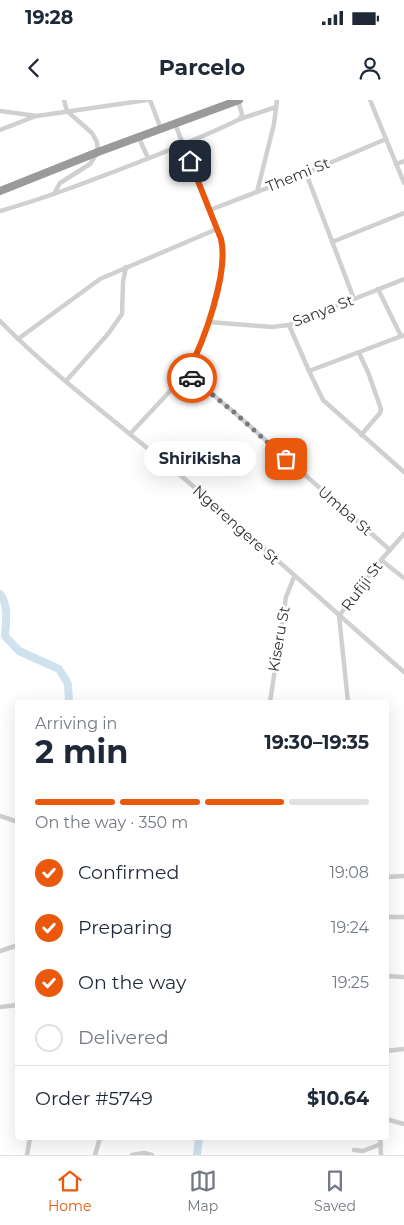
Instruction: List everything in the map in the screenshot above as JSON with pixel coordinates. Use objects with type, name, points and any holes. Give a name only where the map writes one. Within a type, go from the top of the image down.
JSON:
[{"type":"highway","points":[[0,191],[98,152],[239,100]]},
{"type":"street","points":[[54,194],[60,184],[90,164],[98,152],[97,142],[92,133],[67,111],[64,100]]},
{"type":"street","points":[[0,130],[37,116],[117,102],[148,100],[161,129]]},
{"type":"street","points":[[239,100],[242,114],[240,119]]},
{"type":"street","points":[[256,192],[274,124],[277,100]]},
{"type":"street","points":[[370,100],[404,183]]},
{"type":"street","points":[[0,211],[54,194],[183,145],[240,119],[276,107]]},
{"type":"street","points":[[0,111],[37,116]]},
{"type":"street","points":[[130,434],[187,373],[196,357],[209,322],[223,263],[223,250],[217,229],[175,124]]},
{"type":"street","points":[[139,138],[148,158]]},
{"type":"street","name":"Themi St","points":[[210,210],[306,173],[386,139]]},
{"type":"street","points":[[396,164],[404,161]]},
{"type":"street","points":[[306,173],[354,299]]},
{"type":"street","points":[[332,242],[404,213]]},
{"type":"street","points":[[18,339],[85,289],[126,267],[217,229]]},
{"type":"street","points":[[66,381],[108,334],[122,314],[123,282],[126,267]]},
{"type":"street","name":"Sanya St","points":[[209,322],[272,327],[289,325],[404,279]]},
{"type":"street","points":[[309,371],[402,335],[378,289]]},
{"type":"street","name":"Ngerengere St","points":[[0,321],[66,381],[130,434],[404,672]]},
{"type":"street","points":[[289,325],[323,400],[404,472]]},
{"type":"street","points":[[359,353],[382,409],[361,435]]},
{"type":"street","name":"Umba St","points":[[187,373],[390,550]]},
{"type":"street","name":"Rufiji St","points":[[339,616],[381,560],[404,534]]},
{"type":"street","points":[[381,560],[404,578]]},
{"type":"street","name":"Kiseru St","points":[[270,700],[286,597],[294,577]]},
{"type":"street","points":[[339,616],[348,700]]},
{"type":"street","points":[[0,816],[15,821]]},
{"type":"street","points":[[389,876],[404,876]]},
{"type":"street","points":[[389,917],[404,917]]},
{"type":"street","points":[[0,951],[15,946]]},
{"type":"street","points":[[389,976],[404,977]]},
{"type":"street","points":[[0,1008],[15,1006]]},
{"type":"street","points":[[389,1051],[404,1049]]},
{"type":"street","points":[[389,1120],[404,1124]]},
{"type":"street","points":[[27,1155],[30,1140]]},
{"type":"street","points":[[95,1155],[99,1140]]},
{"type":"street","points":[[380,1140],[382,1155]]},
{"type":"street","points":[[354,1150],[363,1151],[381,1144]]},
{"type":"street","points":[[132,1155],[144,1153],[152,1155]]},
{"type":"waterway","points":[[0,594],[6,608],[5,636],[19,651],[59,669],[68,684],[69,700]]},
{"type":"waterway","points":[[197,1155],[199,1140]]},
{"type":"way so far","points":[[192,378],[235,413],[286,459]]},
{"type":"place","name":"Shirikisha","points":[[286,459]]},
{"type":"route","points":[[190,161],[221,239],[223,250],[223,263],[209,322],[196,357],[187,373],[192,378]]}]
